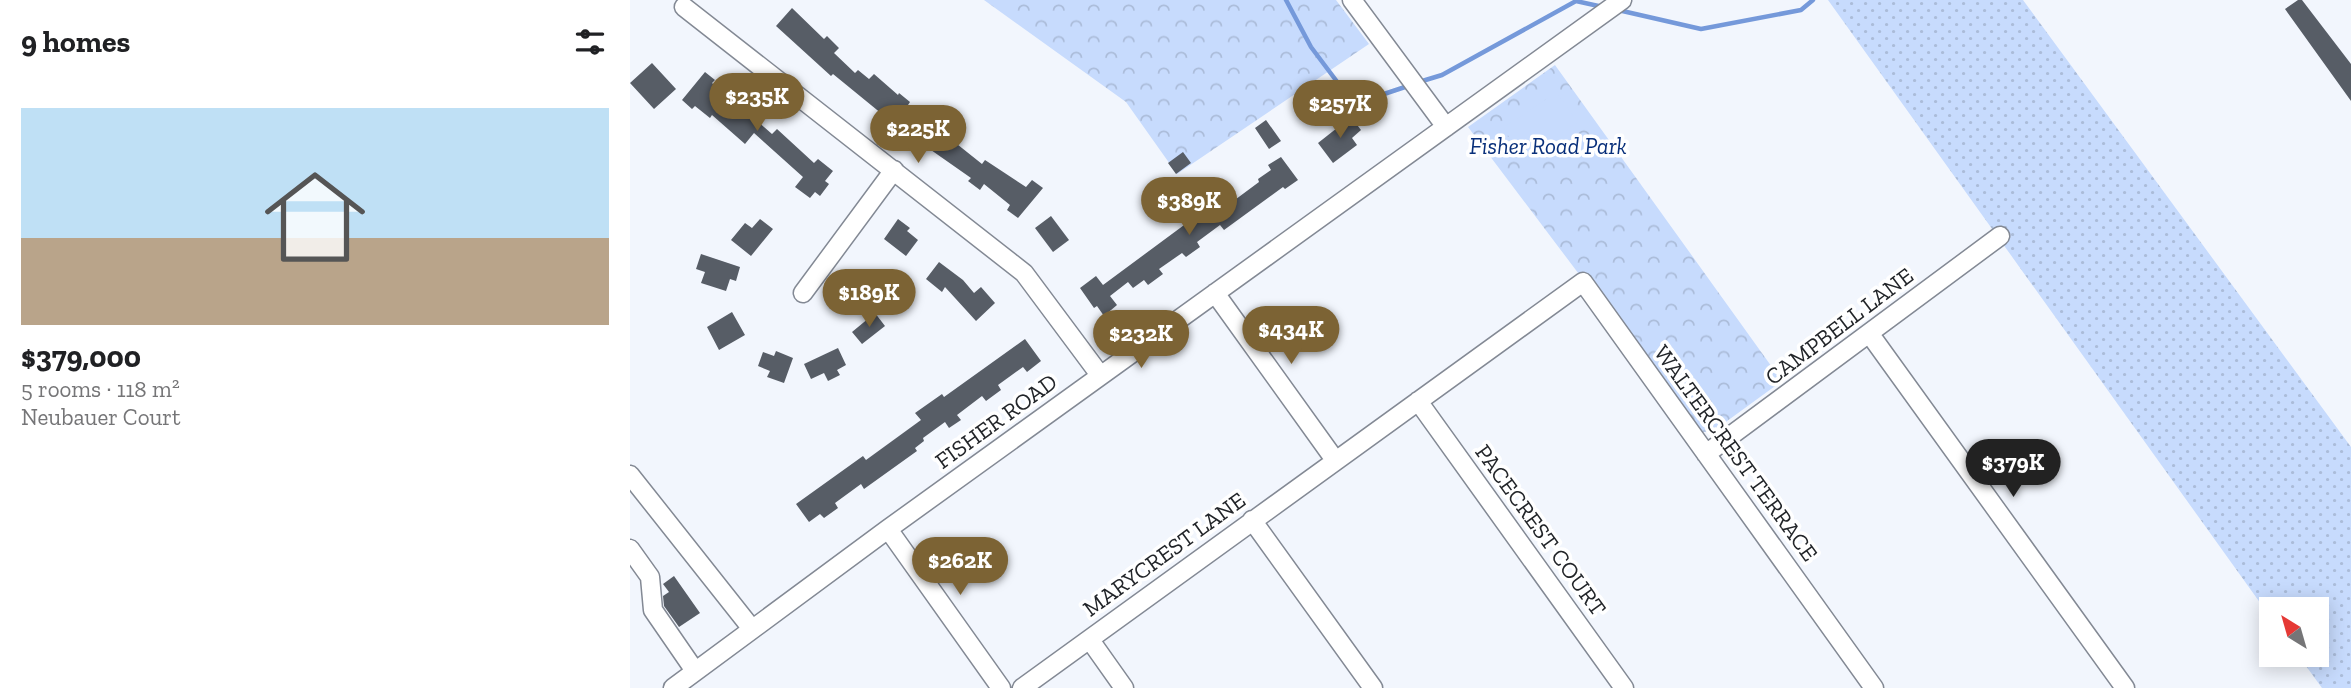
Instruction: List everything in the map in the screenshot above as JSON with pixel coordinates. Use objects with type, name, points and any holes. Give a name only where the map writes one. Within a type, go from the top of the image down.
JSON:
[{"type":"street","points":[[1352,0],[1446,127]]},
{"type":"street","name":"FISHER ROAD","points":[[673,688],[1100,375],[1622,0]]},
{"type":"street","points":[[684,7],[1024,274],[1100,375]]},
{"type":"street","points":[[803,293],[894,170]]},
{"type":"street","name":"CAMPBELL LANE","points":[[1706,454],[2000,236]]},
{"type":"street","name":"WALTERCREST TERRACE","points":[[1547,307],[1583,282],[1874,688]]},
{"type":"street","points":[[1215,293],[1335,460]]},
{"type":"street","name":"MARYCREST LANE","points":[[1022,688],[1547,307]]},
{"type":"street","points":[[1869,333],[2125,688]]},
{"type":"street","name":"PACECREST COURT","points":[[1418,401],[1624,688]]},
{"type":"street","points":[[630,475],[752,629]]},
{"type":"street","points":[[1252,520],[1373,688]]},
{"type":"street","points":[[888,529],[1001,688]]},
{"type":"street","points":[[630,549],[650,577],[653,610],[695,671]]},
{"type":"street","points":[[1090,640],[1124,688]]},
{"type":"green space","points":[[984,0],[1336,0],[1369,44],[1177,174],[1126,102]]},
{"type":"green space","points":[[1828,0],[2023,0],[2351,447],[2351,688],[2322,688],[2307,667],[2329,667],[2329,597],[2259,597],[2259,601]]},
{"type":"green space","name":"Fisher Road Park","points":[[1555,65],[1782,381],[1712,432],[1698,432],[1468,127]]},
{"type":"green space","points":[[1552,95],[1558,95],[1578,122],[1524,159],[1503,128]]},
{"type":"building","points":[[2302,0],[2351,64],[2351,101],[2285,9]]},
{"type":"building","points":[[792,8],[824,39],[827,36],[839,48],[834,53],[855,73],[858,70],[869,79],[874,74],[982,164],[985,160],[1026,187],[1032,180],[1043,188],[1018,218],[1007,210],[1010,205],[984,184],[980,190],[968,181],[971,178],[921,143],[923,140],[897,119],[893,123],[833,74],[831,76],[776,26]]},
{"type":"building","points":[[652,63],[676,89],[654,109],[630,83]]},
{"type":"building","points":[[705,72],[715,80],[712,83],[738,105],[743,100],[753,109],[749,114],[772,134],[777,129],[814,163],[818,159],[833,171],[825,181],[829,184],[820,196],[815,192],[810,198],[795,187],[803,177],[754,133],[745,144],[712,115],[710,118],[695,106],[692,109],[682,100]]},
{"type":"building","points":[[1351,117],[1361,130],[1352,138],[1357,145],[1333,163],[1318,143]]},
{"type":"building","points":[[1266,120],[1281,141],[1269,149],[1255,128]]},
{"type":"building","points":[[1183,152],[1191,163],[1176,174],[1168,163]]},
{"type":"building","points":[[1281,157],[1298,180],[1285,189],[1283,187],[1224,230],[1220,225],[1197,242],[1200,247],[1186,257],[1182,253],[1159,269],[1163,274],[1148,285],[1144,280],[1133,288],[1128,282],[1110,296],[1117,305],[1104,316],[1097,306],[1094,308],[1080,288],[1096,276],[1103,285],[1222,197],[1228,205],[1259,182],[1258,179],[1271,170],[1268,165]]},
{"type":"building","points":[[1051,216],[1069,240],[1053,252],[1035,228]]},
{"type":"building","points":[[760,219],[773,229],[751,256],[731,240],[745,223],[752,228]]},
{"type":"building","points":[[898,219],[910,228],[907,231],[918,240],[906,256],[884,239]]},
{"type":"building","points":[[701,254],[740,267],[736,281],[730,279],[726,291],[701,283],[705,272],[696,269]]},
{"type":"building","points":[[939,262],[963,280],[974,293],[981,287],[995,303],[976,321],[945,287],[942,292],[926,279]]},
{"type":"building","points":[[732,312],[745,335],[719,350],[707,327]]},
{"type":"building","points":[[875,313],[885,326],[862,344],[852,332]]},
{"type":"building","points":[[1025,339],[1041,361],[1027,372],[1023,367],[998,385],[1001,390],[986,401],[982,396],[957,415],[961,420],[949,428],[945,422],[923,438],[924,441],[915,448],[917,451],[864,489],[861,484],[835,503],[838,508],[824,518],[820,514],[809,522],[796,504],[863,456],[866,460],[921,420],[915,413],[942,394],[944,397]]},
{"type":"building","points":[[838,348],[846,365],[837,370],[840,375],[828,381],[824,373],[811,379],[804,364]]},
{"type":"building","points":[[776,351],[793,358],[784,383],[767,377],[770,371],[758,366],[763,352],[774,356]]},
{"type":"building","points":[[674,576],[700,613],[679,627],[664,606],[663,596],[669,592],[663,584]]},
{"type":"waterway","points":[[1286,0],[1311,47],[1344,91],[1378,96],[1411,85]]},
{"type":"waterway","points":[[1618,10],[1701,29],[1801,10],[1813,0]]},
{"type":"waterway","points":[[1419,82],[1442,75],[1576,1],[1603,7]]}]
